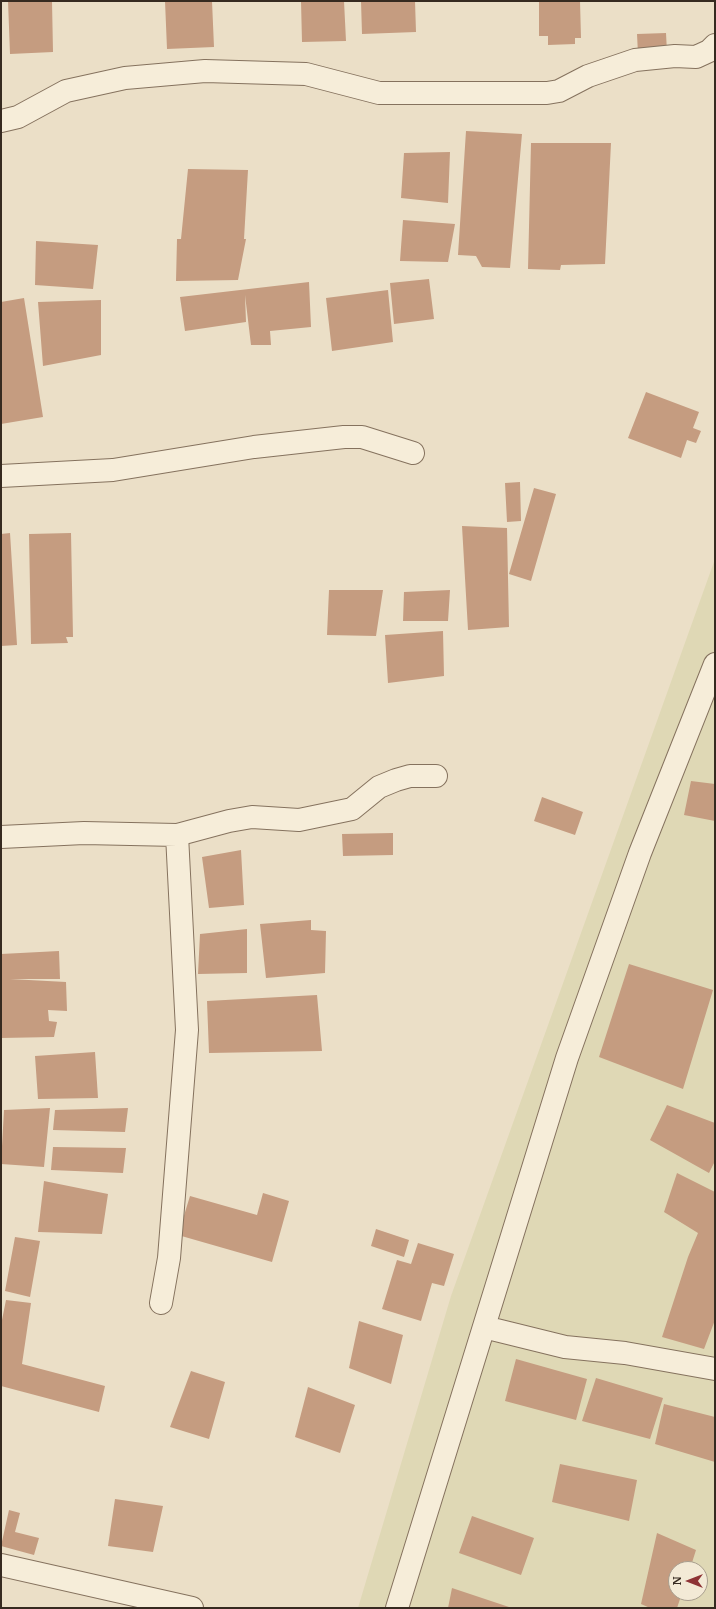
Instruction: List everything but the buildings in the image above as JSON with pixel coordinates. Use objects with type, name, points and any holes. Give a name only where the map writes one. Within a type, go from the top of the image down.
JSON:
[{"type":"street","points":[[1,121],[18,117],[66,91],[125,78],[205,71],[306,74],[379,93],[553,92],[559,91],[588,76],[635,60],[675,56],[696,57],[710,51],[715,45]]},
{"type":"street","points":[[1,476],[113,470],[254,447],[344,437],[362,437],[413,452]]},
{"type":"street","points":[[397,1608],[567,1058],[640,853],[715,664]]},
{"type":"street","points":[[1,837],[84,833],[177,835],[228,821],[252,817],[298,820],[330,815],[352,809],[379,786],[396,780],[410,776],[436,776]]},
{"type":"street","points":[[161,1303],[169,1258],[187,1030],[177,835]]},
{"type":"street","points":[[484,1328],[565,1347],[625,1353],[715,1369]]},
{"type":"street","points":[[1,1565],[192,1608]]},
{"type":"shaded area","points":[[715,559],[715,1608],[358,1608],[451,1296]]}]
